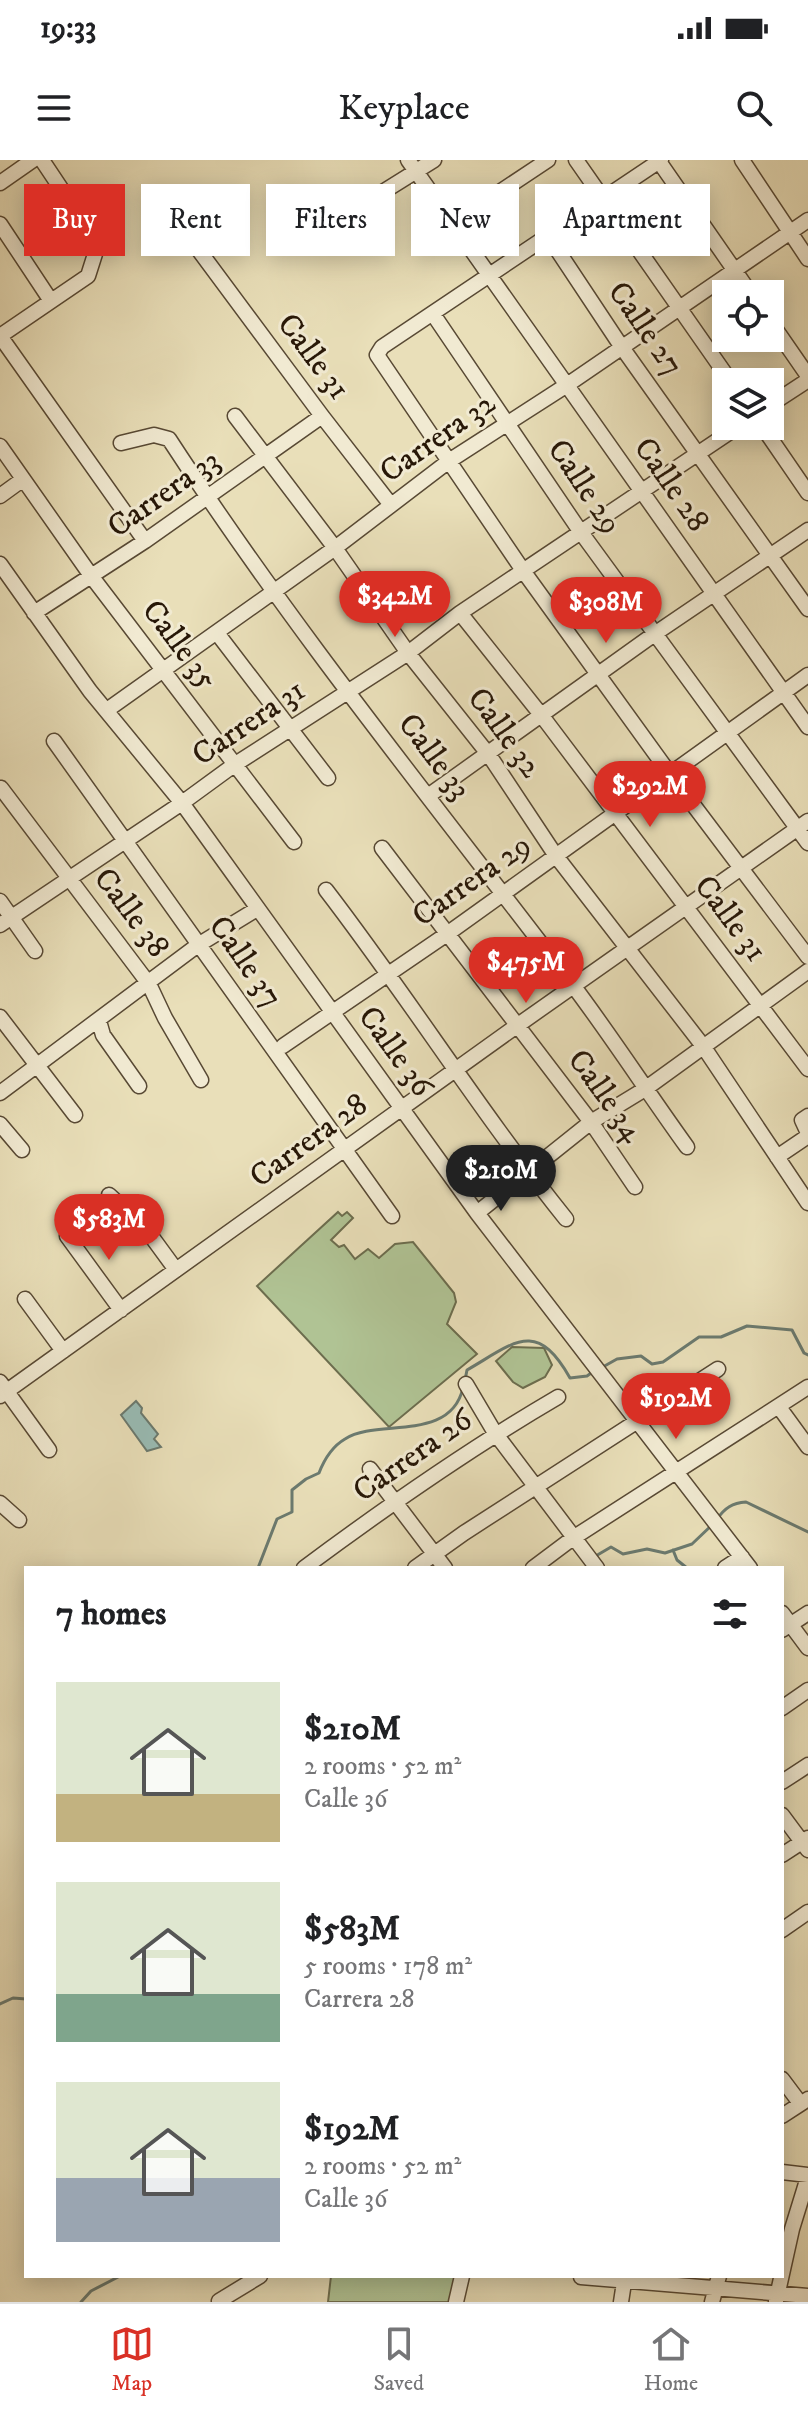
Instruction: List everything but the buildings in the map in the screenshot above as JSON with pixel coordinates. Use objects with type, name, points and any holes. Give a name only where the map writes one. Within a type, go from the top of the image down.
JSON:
[{"type":"street","points":[[0,183],[33,160]]},
{"type":"street","points":[[42,160],[94,238],[95,254],[88,276],[0,336],[145,541]]},
{"type":"street","points":[[391,184],[412,166],[434,160]]},
{"type":"street","points":[[512,184],[548,160]]},
{"type":"street","points":[[576,160],[593,184]]},
{"type":"street","points":[[625,184],[659,160],[741,280]]},
{"type":"street","points":[[742,160],[808,259]]},
{"type":"street","name":"Calle 28","points":[[412,166],[425,184]]},
{"type":"street","name":"Carrera 32","points":[[107,710],[335,548],[449,461],[567,385],[808,220]]},
{"type":"street","points":[[0,224],[51,301]]},
{"type":"street","points":[[535,245],[380,349],[377,357],[524,572],[670,774],[808,957]]},
{"type":"street","name":"Calle 31","points":[[203,256],[391,505]]},
{"type":"street","name":"Calle 28","points":[[477,256],[808,727]]},
{"type":"street","name":"Calle 27","points":[[561,256],[621,346],[808,609]]},
{"type":"street","points":[[643,256],[721,368]]},
{"type":"street","name":"Calle 29","points":[[433,314],[653,635],[727,733],[803,825],[808,843]]},
{"type":"street","points":[[784,342],[808,378],[784,395]]},
{"type":"street","name":"Calle 32","points":[[235,416],[335,548],[408,653],[489,755],[556,856],[703,1046],[808,1203]]},
{"type":"street","name":"Carrera 33","points":[[34,613],[208,498],[322,416]]},
{"type":"street","name":"Calle 33","points":[[121,443],[154,435],[169,439],[348,691],[574,986],[687,1147]]},
{"type":"street","name":"Carrera 31","points":[[6,921],[234,765],[408,653],[460,613],[717,440]]},
{"type":"street","points":[[772,440],[808,493]]},
{"type":"street","name":"Calle 35","points":[[0,446],[92,577],[294,842]]},
{"type":"street","points":[[0,496],[22,480]]},
{"type":"street","points":[[428,796],[653,635],[808,530]]},
{"type":"street","name":"Calle 36","points":[[0,564],[107,710],[182,803],[477,1213],[746,1562]]},
{"type":"street","name":"Calle 31","points":[[460,613],[542,716],[808,1069]]},
{"type":"street","points":[[217,633],[328,778]]},
{"type":"street","name":"Carrera 29","points":[[283,1046],[447,934],[808,675]]},
{"type":"street","name":"Calle 37","points":[[54,741],[392,1216]]},
{"type":"street","name":"Calle 38","points":[[1,788],[149,984],[201,1080]]},
{"type":"street","name":"Carrera 28","points":[[2,1390],[63,1351],[803,825]]},
{"type":"street","name":"Calle 34","points":[[382,848],[591,1122],[635,1187]]},
{"type":"street","points":[[326,890],[389,973],[529,1173],[566,1219]]},
{"type":"street","points":[[0,901],[6,921],[35,951]]},
{"type":"street","points":[[0,1093],[198,945],[257,909]]},
{"type":"street","points":[[477,1213],[591,1122],[645,1089],[808,971]]},
{"type":"street","points":[[0,1017],[75,1115]]},
{"type":"street","points":[[99,1021],[103,1035],[139,1086]]},
{"type":"street","points":[[777,1157],[808,1135],[802,1120],[808,1116]]},
{"type":"street","points":[[0,1124],[22,1150]]},
{"type":"street","points":[[109,1195],[146,1229],[176,1270]]},
{"type":"street","points":[[67,1236],[121,1310]]},
{"type":"street","points":[[25,1299],[63,1351]]},
{"type":"street","points":[[418,1566],[535,1486],[718,1369]]},
{"type":"street","points":[[466,1384],[495,1433],[595,1566]]},
{"type":"street","points":[[536,1566],[808,1387]]},
{"type":"street","points":[[2,1390],[49,1450]]},
{"type":"street","name":"Carrera 26","points":[[307,1566],[495,1433],[558,1397]]},
{"type":"street","points":[[779,1407],[808,1447]]},
{"type":"street","points":[[370,1469],[443,1566]]},
{"type":"street","points":[[0,1503],[19,1520]]},
{"type":"street","points":[[808,1613],[785,1623],[808,1648]]},
{"type":"street","points":[[784,1707],[808,1690]]},
{"type":"street","points":[[784,1781],[808,1765]]},
{"type":"street","points":[[784,1817],[806,1843],[784,1854]]},
{"type":"street","points":[[784,1929],[808,1912]]},
{"type":"street","points":[[784,2081],[804,2101],[784,2115]]},
{"type":"street","points":[[784,2172],[808,2176],[784,2266]]},
{"type":"street","points":[[456,2302],[462,2278]]},
{"type":"street","points":[[603,2278],[657,2279],[777,2298],[808,2296]]},
{"type":"street","points":[[777,2298],[781,2278]]},
{"type":"street","points":[[621,2302],[625,2279]]},
{"type":"street","points":[[219,2302],[244,2282]]},
{"type":"green space","points":[[338,1212],[342,1216],[347,1212],[353,1218],[331,1240],[339,1247],[344,1245],[355,1259],[368,1249],[379,1258],[395,1244],[413,1242],[454,1293],[456,1302],[447,1324],[477,1354],[389,1427],[257,1286]]},
{"type":"green space","points":[[512,1347],[544,1348],[552,1365],[545,1377],[523,1388],[513,1382],[496,1361]]},
{"type":"green space","points":[[331,2278],[455,2278],[449,2302],[328,2302]]},
{"type":"water","points":[[136,1401],[142,1408],[141,1413],[158,1434],[154,1439],[161,1447],[147,1451],[121,1415]]},
{"type":"waterway","points":[[601,1368],[617,1359],[641,1356],[652,1364],[663,1362],[699,1337],[721,1337],[747,1326],[792,1330],[808,1355]]},
{"type":"waterway","points":[[465,1380],[467,1370],[498,1351],[523,1341],[535,1342],[546,1348],[558,1359],[570,1378],[587,1376],[594,1371]]},
{"type":"waterway","points":[[259,1566],[277,1519],[292,1512],[292,1490],[319,1473],[337,1445],[359,1433],[428,1423],[444,1416],[456,1405],[463,1388]]},
{"type":"waterway","points":[[717,1519],[729,1507],[746,1502],[808,1532]]},
{"type":"waterway","points":[[594,1557],[611,1547],[623,1554],[647,1549],[665,1553],[692,1544],[712,1525]]},
{"type":"waterway","points":[[673,1550],[677,1560],[684,1566]]},
{"type":"waterway","points":[[0,2004],[13,1998],[24,1999]]},
{"type":"waterway","points":[[81,2302],[91,2291],[116,2278]]}]
